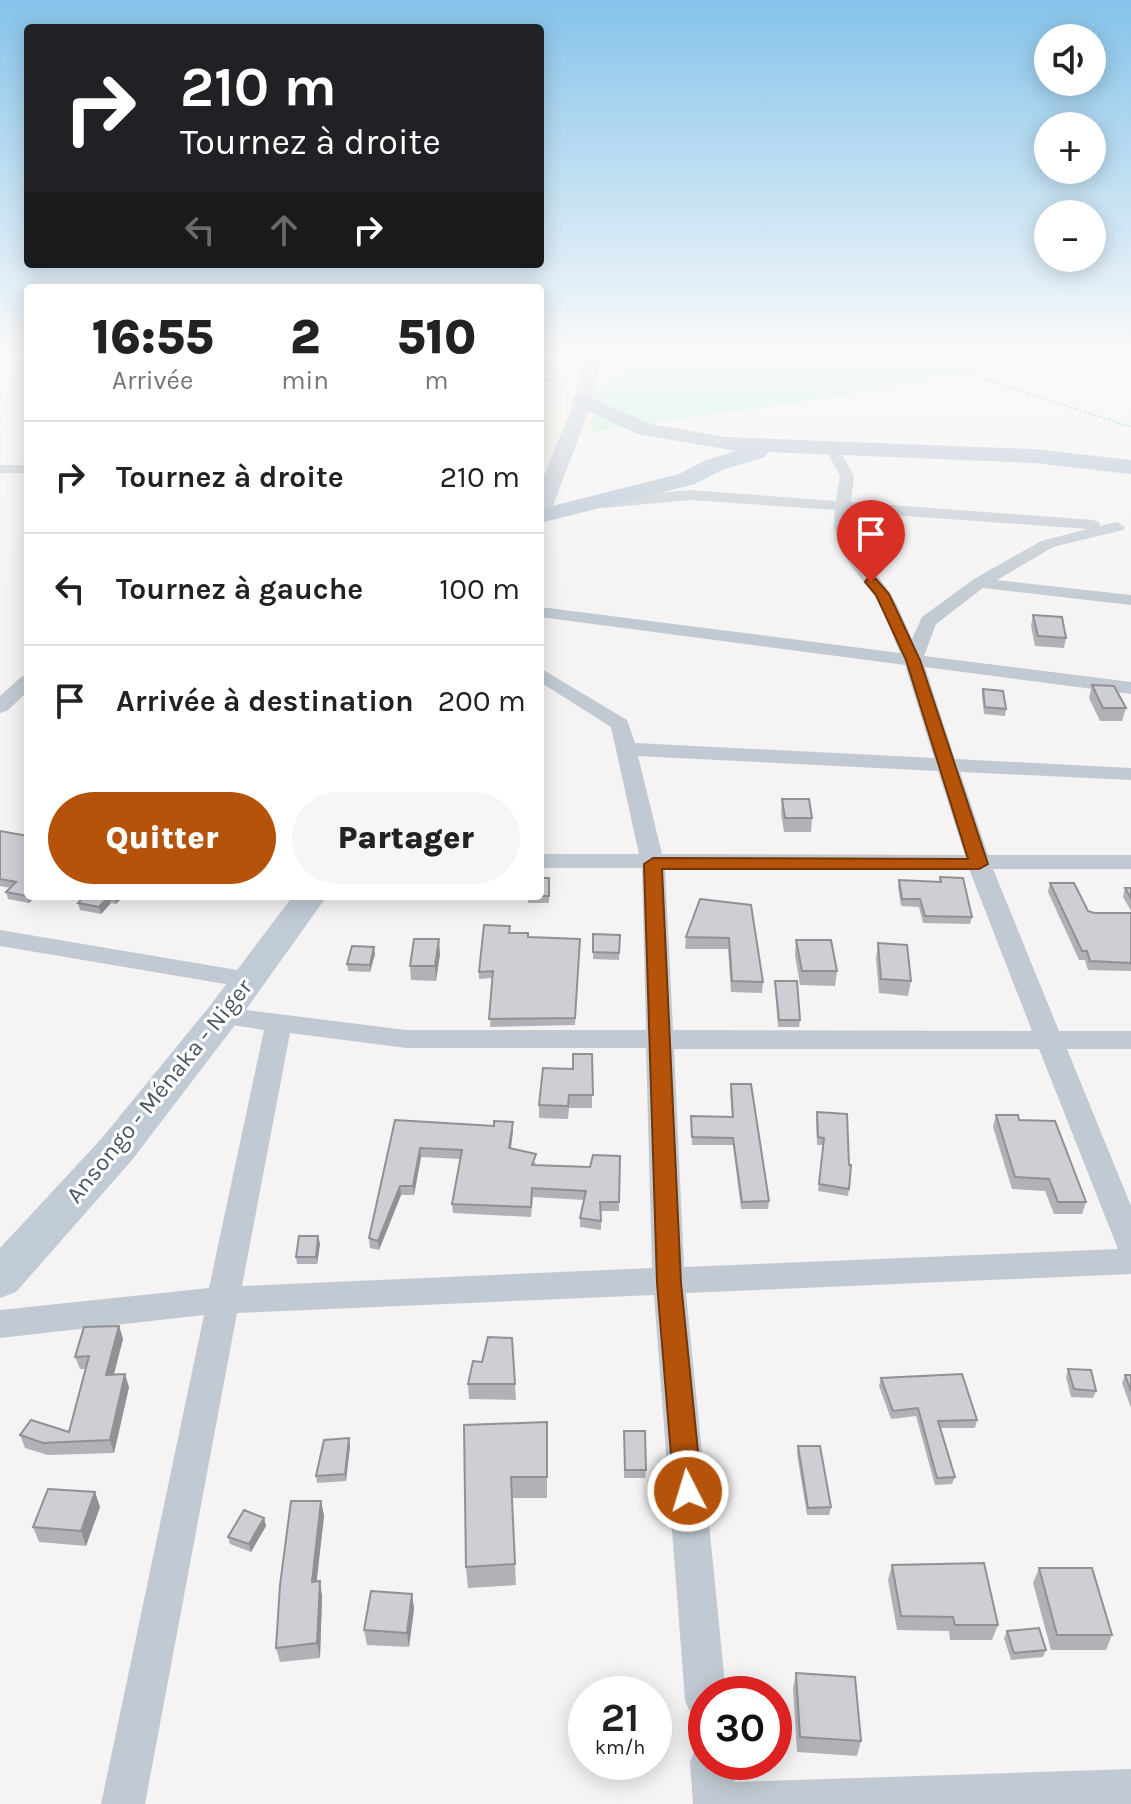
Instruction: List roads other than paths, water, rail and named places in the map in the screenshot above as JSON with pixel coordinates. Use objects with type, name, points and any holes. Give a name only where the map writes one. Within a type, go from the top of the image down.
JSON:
[{"type":"main road","points":[[544,502],[567,439]]},
{"type":"main road","points":[[686,439],[796,448],[1034,456],[1131,467]]},
{"type":"main road","points":[[544,512],[594,504],[687,479],[714,465],[757,452],[796,448]]},
{"type":"main road","name":"Ansongo - Ménaka - Niger","points":[[0,1279],[117,1149],[222,1016],[307,900]]},
{"type":"street","points":[[832,448],[847,476],[840,531],[861,570],[882,594],[913,660],[979,864],[1052,1040],[1131,1244]]},
{"type":"street","points":[[0,469],[24,469]]},
{"type":"street","points":[[594,504],[690,495],[1124,528]]},
{"type":"street","points":[[913,660],[928,621],[980,583],[1047,544],[1124,528]]},
{"type":"street","points":[[980,583],[1131,600]]},
{"type":"street","points":[[544,613],[1131,688]]},
{"type":"street","points":[[544,676],[620,724],[653,864],[669,1283],[704,1676]]},
{"type":"street","points":[[0,707],[24,685]]},
{"type":"street","points":[[626,749],[1131,774]]},
{"type":"street","points":[[544,861],[653,864],[1131,862]]},
{"type":"street","points":[[0,938],[249,980]]},
{"type":"street","points":[[222,1016],[406,1039],[1131,1040]]},
{"type":"street","points":[[123,1804],[278,1025]]},
{"type":"street","points":[[0,1324],[222,1300],[1131,1261]]},
{"type":"street","points":[[713,1780],[715,1804]]},
{"type":"street","points":[[724,1804],[1131,1791]]}]
